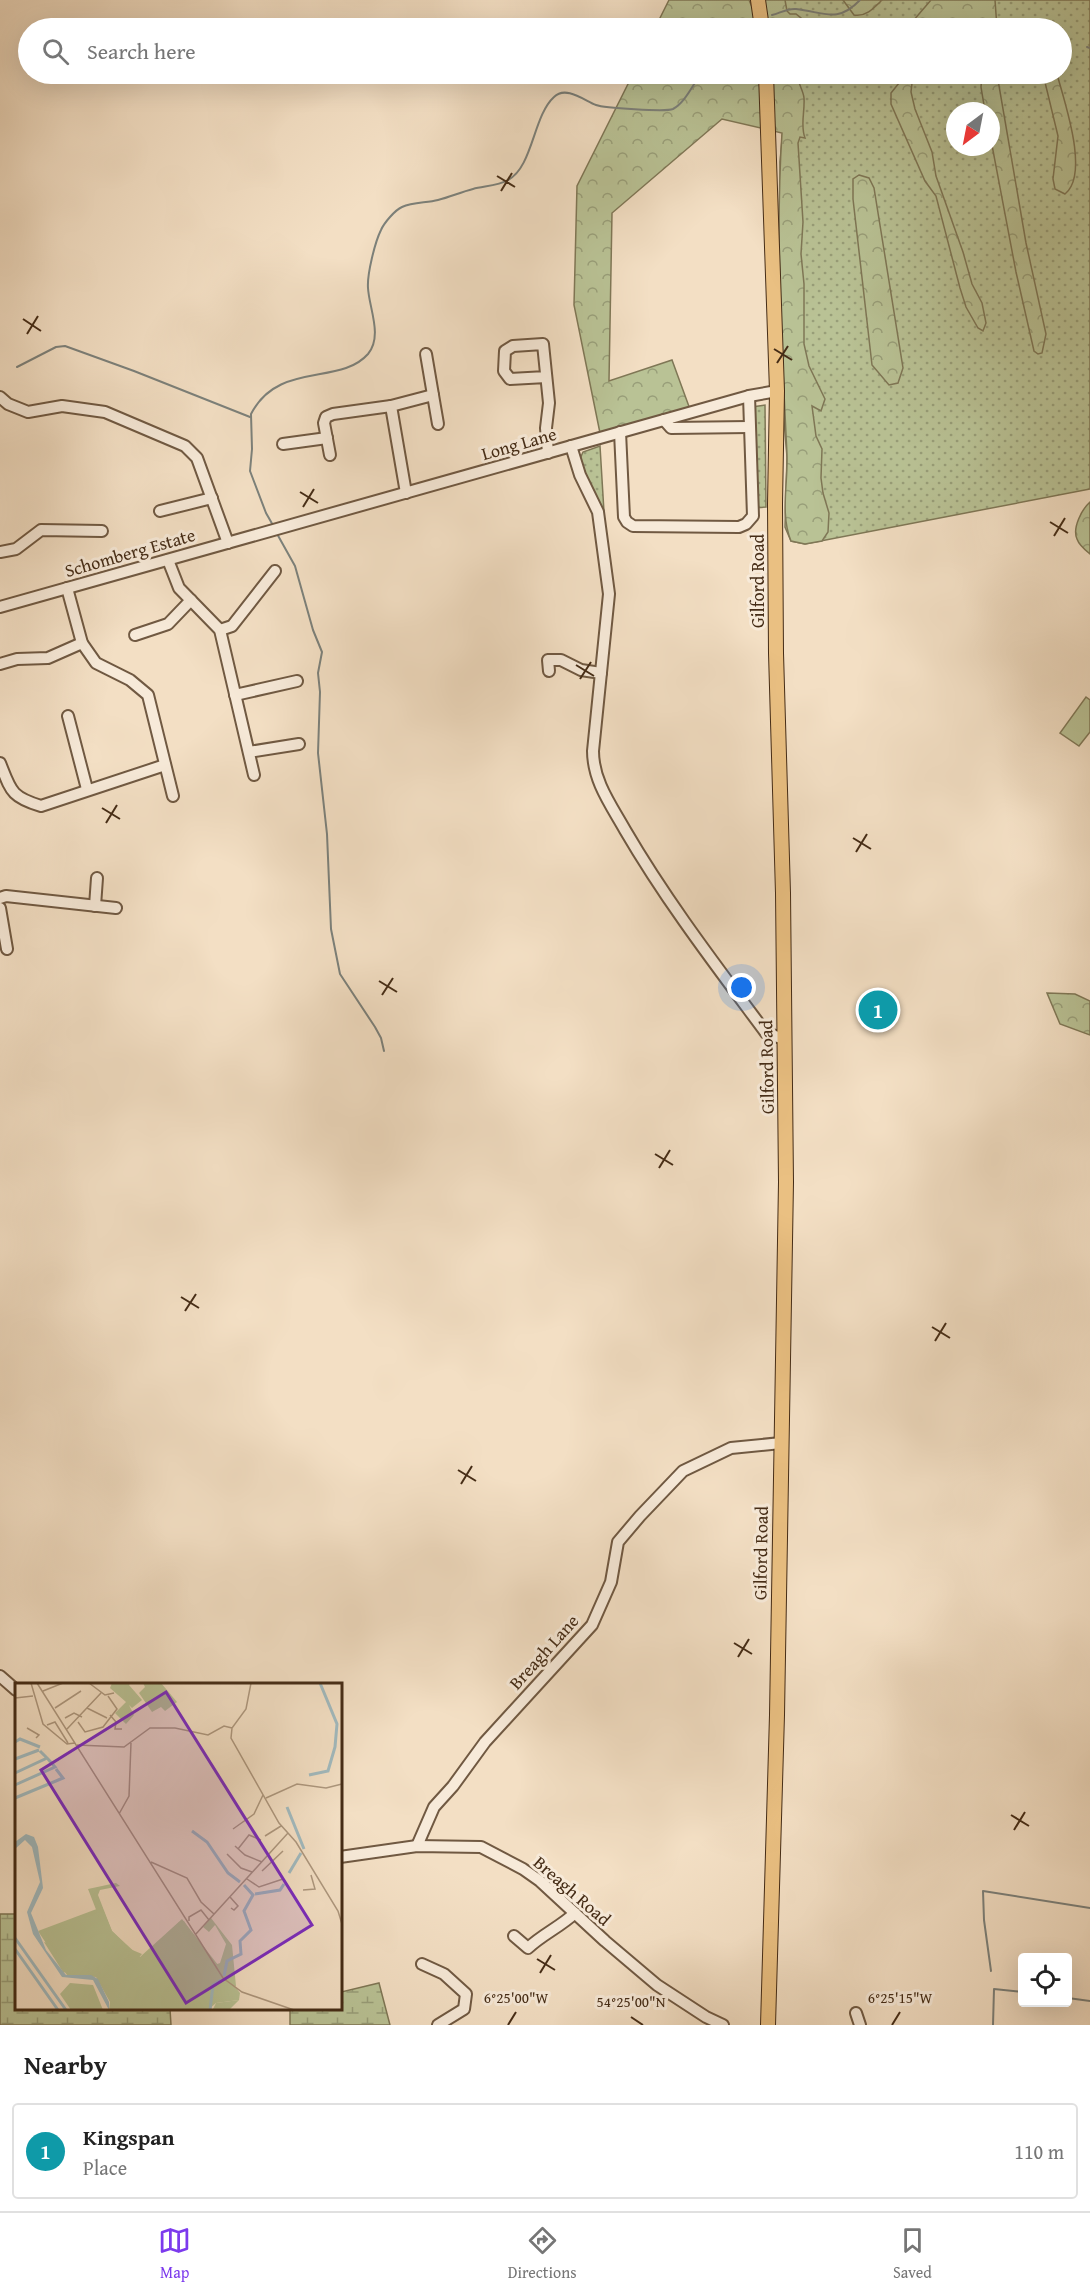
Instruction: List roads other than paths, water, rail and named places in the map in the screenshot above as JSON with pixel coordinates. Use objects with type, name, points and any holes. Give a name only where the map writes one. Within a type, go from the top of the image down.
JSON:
[{"type":"main road","points":[[758,0],[761,18]]},
{"type":"main road","name":"Gilford Road","points":[[766,84],[777,391],[776,660],[786,1182],[777,1715],[768,2025]]},
{"type":"street","points":[[546,377],[514,380],[506,376],[504,355],[508,348],[543,344],[549,403],[546,428],[548,453]]},
{"type":"street","points":[[426,354],[438,423]]},
{"type":"street","points":[[0,389],[0,396],[8,404],[28,412],[62,406],[105,412],[176,440],[190,450],[196,458],[228,543]]},
{"type":"street","name":"Long Lane","points":[[275,530],[749,396],[777,391]]},
{"type":"street","points":[[330,455],[324,423],[328,416],[391,406],[433,395]]},
{"type":"street","points":[[620,432],[624,517],[627,522],[633,526],[740,527],[753,516],[749,396]]},
{"type":"street","points":[[391,406],[406,493]]},
{"type":"street","points":[[664,420],[671,428],[749,427]]},
{"type":"street","points":[[283,444],[327,438]]},
{"type":"street","points":[[571,446],[580,475],[598,512],[608,576],[609,594],[593,751],[598,782],[645,864],[688,928],[766,1034],[784,1039]]},
{"type":"street","points":[[159,512],[212,498]]},
{"type":"street","points":[[0,552],[16,549],[41,530],[102,531]]},
{"type":"street","name":"Schomberg Estate","points":[[0,607],[275,530]]},
{"type":"street","points":[[168,560],[179,588],[220,630],[254,776]]},
{"type":"street","points":[[220,630],[232,626],[274,570]]},
{"type":"street","points":[[66,588],[82,643],[96,663],[130,680],[148,695],[172,796]]},
{"type":"street","points":[[135,634],[168,624],[191,600]]},
{"type":"street","points":[[0,664],[18,659],[48,658],[82,643]]},
{"type":"street","points":[[548,660],[561,660],[580,670],[601,672]]},
{"type":"street","points":[[235,694],[297,681]]},
{"type":"street","points":[[68,716],[87,789]]},
{"type":"street","points":[[249,752],[298,744]]},
{"type":"street","points":[[0,763],[11,791],[25,801],[41,806],[165,765]]},
{"type":"street","points":[[95,906],[97,878]]},
{"type":"street","points":[[0,898],[6,896],[116,908]]},
{"type":"street","points":[[0,908],[7,949]]},
{"type":"street","name":"Breagh Lane","points":[[417,1846],[434,1807],[453,1786],[485,1742],[592,1625],[611,1582],[618,1542],[640,1516],[683,1471],[731,1448],[781,1443]]},
{"type":"street","points":[[0,1676],[15,1689]]},
{"type":"street","name":"Breagh Road","points":[[342,1857],[417,1846],[481,1847],[523,1869],[540,1881],[657,1985],[706,2017],[723,2025]]},
{"type":"street","points":[[514,1936],[528,1948],[543,1935],[562,1926],[575,1913]]},
{"type":"street","points":[[422,1964],[444,1974],[466,1994],[464,2009],[438,2025]]},
{"type":"street","points":[[856,2013],[860,2025]]},
{"type":"waterway","points":[[772,15],[793,9],[837,14],[844,12],[860,0]]},
{"type":"waterway","points":[[274,527],[266,513],[250,471],[251,414],[263,398],[277,387],[293,380],[356,364],[368,354],[372,347],[375,330],[368,288],[369,275],[379,235],[390,217],[406,205],[438,200],[508,180],[523,164],[541,116],[547,105],[559,94],[570,93],[601,106],[668,110],[677,106],[695,84]]},
{"type":"waterway","points":[[17,367],[56,347],[65,346],[250,417]]},
{"type":"waterway","points":[[276,532],[295,566],[313,630],[322,652],[318,673],[320,692],[318,753],[327,834],[331,929],[340,974],[375,1027],[384,1051]]},
{"type":"waterway","points":[[991,1971],[984,1920],[983,1891],[1090,1908]]},
{"type":"waterway","points":[[993,2025],[994,1989],[1018,1992]]},
{"type":"waterway","points":[[1072,1999],[1090,2001]]},
{"type":"place","name":"Kingspan","points":[[878,1010]]}]
